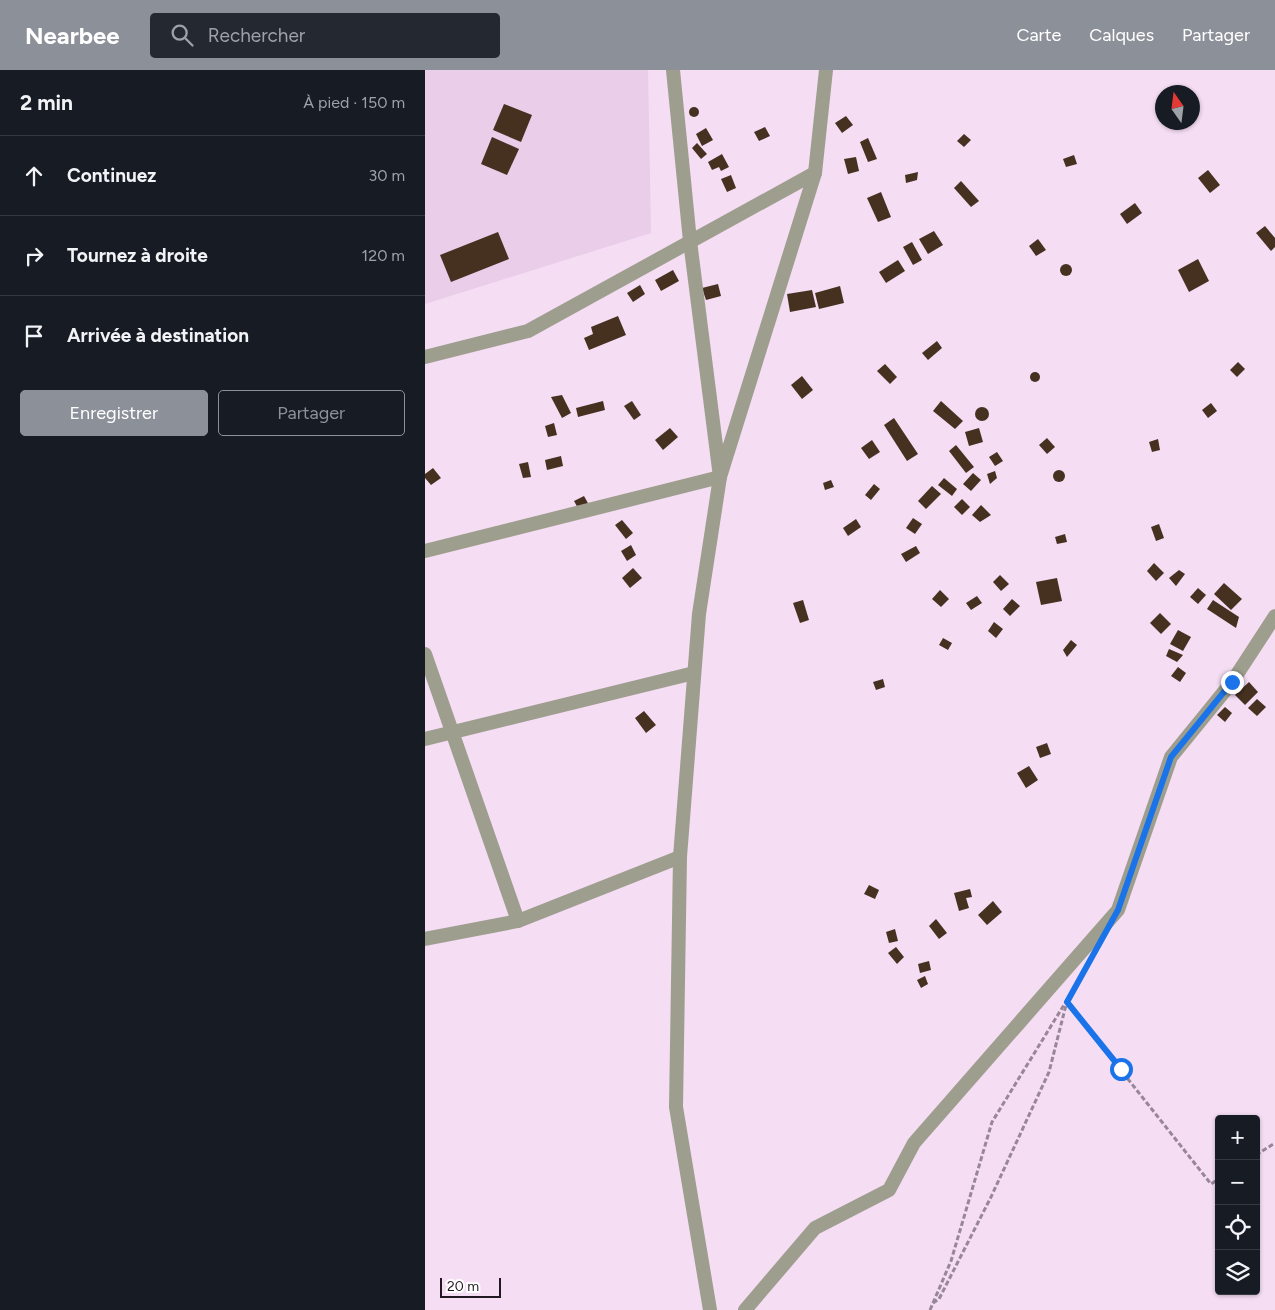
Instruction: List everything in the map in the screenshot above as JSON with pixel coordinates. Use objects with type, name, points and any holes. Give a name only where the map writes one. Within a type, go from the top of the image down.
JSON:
[{"type":"street","points":[[673,70],[690,241],[720,477]]},
{"type":"street","points":[[710,1310],[676,1107],[679,857],[699,614],[720,477],[815,173],[825,70]]},
{"type":"street","points":[[425,357],[528,330],[815,173]]},
{"type":"street","points":[[425,551],[720,477]]},
{"type":"street","points":[[745,1310],[815,1228],[889,1190],[914,1143],[1118,910],[1171,757],[1232,682],[1275,616]]},
{"type":"street","points":[[425,654],[518,921]]},
{"type":"street","points":[[425,739],[694,673]]},
{"type":"street","points":[[425,939],[518,921],[679,857]]},
{"type":"path","points":[[930,1310],[951,1260],[992,1122],[1076,985]]},
{"type":"path","points":[[1067,1002],[1211,1184],[1215,1182]]},
{"type":"path","points":[[933,1304],[939,1299],[991,1197],[1049,1072],[1067,1002]]},
{"type":"path","points":[[1260,1152],[1275,1143]]},
{"type":"shaded area","points":[[425,70],[648,70],[651,233],[425,304]]},
{"type":"building","points":[[504,104],[532,115],[521,142],[493,130]]},
{"type":"building","points":[[692,107],[696,107],[699,112],[696,117],[692,117],[689,114],[689,110]]},
{"type":"building","points":[[846,116],[853,125],[842,133],[835,123]]},
{"type":"building","points":[[765,127],[770,136],[759,141],[754,132]]},
{"type":"building","points":[[706,128],[713,140],[702,146],[696,134]]},
{"type":"building","points":[[964,134],[971,140],[964,147],[957,141]]},
{"type":"building","points":[[492,137],[519,149],[507,175],[481,164]]},
{"type":"building","points":[[868,138],[877,159],[868,162],[860,142]]},
{"type":"building","points":[[697,143],[707,154],[701,159],[692,148]]},
{"type":"building","points":[[722,154],[729,167],[721,171],[719,167],[712,170],[708,162]]},
{"type":"building","points":[[1074,155],[1077,164],[1066,167],[1063,159]]},
{"type":"building","points":[[856,157],[859,171],[848,174],[844,159]]},
{"type":"building","points":[[1208,170],[1220,185],[1210,193],[1198,178]]},
{"type":"building","points":[[918,172],[917,180],[906,183],[905,175]]},
{"type":"building","points":[[731,175],[736,188],[727,192],[721,179]]},
{"type":"building","points":[[961,181],[979,201],[971,207],[954,188]]},
{"type":"building","points":[[881,192],[891,217],[878,222],[867,198]]},
{"type":"building","points":[[1135,203],[1142,213],[1127,224],[1120,214]]},
{"type":"building","points":[[1265,226],[1275,238],[1275,247],[1271,251],[1256,233]]},
{"type":"building","points":[[934,231],[943,245],[928,254],[919,239]]},
{"type":"building","points":[[498,232],[509,259],[451,282],[440,255]]},
{"type":"building","points":[[1038,239],[1046,250],[1036,256],[1029,246]]},
{"type":"building","points":[[912,242],[922,260],[913,265],[903,247]]},
{"type":"building","points":[[1198,259],[1209,281],[1189,292],[1178,270]]},
{"type":"building","points":[[898,260],[905,271],[886,283],[879,272]]},
{"type":"building","points":[[1064,264],[1068,264],[1072,270],[1068,276],[1064,276],[1060,272],[1060,268]]},
{"type":"building","points":[[673,270],[679,281],[661,291],[655,280]]},
{"type":"building","points":[[718,284],[721,296],[706,300],[702,288]]},
{"type":"building","points":[[640,285],[645,294],[633,302],[627,293]]},
{"type":"building","points":[[840,286],[844,303],[819,309],[815,293]]},
{"type":"building","points":[[812,290],[816,307],[790,312],[787,294]]},
{"type":"building","points":[[618,316],[626,335],[589,350],[584,338],[593,334],[591,327]]},
{"type":"building","points":[[937,341],[942,348],[928,360],[922,353]]},
{"type":"building","points":[[1238,362],[1245,369],[1237,377],[1230,370]]},
{"type":"building","points":[[885,364],[897,377],[890,384],[877,371]]},
{"type":"building","points":[[1033,372],[1037,372],[1040,377],[1039,381],[1033,382],[1030,379],[1030,375]]},
{"type":"building","points":[[802,376],[813,390],[802,399],[791,385]]},
{"type":"building","points":[[562,395],[571,413],[562,418],[551,397]]},
{"type":"building","points":[[603,401],[605,410],[578,417],[576,408]]},
{"type":"building","points":[[632,401],[641,415],[634,420],[624,406]]},
{"type":"building","points":[[941,401],[963,421],[955,429],[933,411]]},
{"type":"building","points":[[1211,403],[1217,411],[1208,418],[1202,410]]},
{"type":"building","points":[[982,407],[987,409],[989,414],[987,419],[982,421],[977,419],[975,414],[977,409]]},
{"type":"building","points":[[894,418],[918,454],[907,461],[884,425]]},
{"type":"building","points":[[554,423],[557,435],[548,437],[545,426]]},
{"type":"building","points":[[670,428],[678,437],[663,450],[655,440]]},
{"type":"building","points":[[979,428],[983,442],[969,446],[965,432]]},
{"type":"building","points":[[1047,438],[1055,447],[1047,454],[1039,445]]},
{"type":"building","points":[[1158,439],[1160,450],[1152,452],[1149,442]]},
{"type":"building","points":[[872,440],[880,452],[869,459],[861,448]]},
{"type":"building","points":[[956,445],[974,467],[966,473],[949,451]]},
{"type":"building","points":[[997,452],[1003,461],[995,466],[989,457]]},
{"type":"building","points":[[561,456],[563,466],[547,470],[545,460]]},
{"type":"building","points":[[528,462],[531,477],[523,478],[519,464]]},
{"type":"building","points":[[433,468],[441,478],[431,485],[425,478],[425,474]]},
{"type":"building","points":[[1057,470],[1061,470],[1065,476],[1061,482],[1057,482],[1053,478],[1053,474]]},
{"type":"building","points":[[995,471],[997,478],[990,484],[987,474]]},
{"type":"building","points":[[973,473],[981,480],[971,491],[963,484]]},
{"type":"building","points":[[944,478],[957,489],[952,496],[938,485]]},
{"type":"building","points":[[831,480],[834,487],[825,490],[823,483]]},
{"type":"building","points":[[874,484],[880,489],[871,500],[865,495]]},
{"type":"building","points":[[932,486],[941,494],[926,509],[918,501]]},
{"type":"building","points":[[584,496],[589,505],[579,510],[574,501]]},
{"type":"building","points":[[962,499],[970,507],[962,515],[954,507]]},
{"type":"building","points":[[981,505],[991,515],[980,522],[972,515]]},
{"type":"building","points":[[913,518],[922,524],[915,534],[906,528]]},
{"type":"building","points":[[856,519],[861,527],[848,536],[843,528]]},
{"type":"building","points":[[622,520],[633,533],[626,539],[615,525]]},
{"type":"building","points":[[1159,524],[1164,538],[1156,541],[1151,527]]},
{"type":"building","points":[[1065,534],[1067,542],[1057,544],[1055,537]]},
{"type":"building","points":[[631,545],[636,555],[627,561],[621,551]]},
{"type":"building","points":[[916,546],[920,553],[906,562],[901,554]]},
{"type":"building","points":[[1154,563],[1164,573],[1156,581],[1147,571]]},
{"type":"building","points":[[633,568],[642,578],[630,588],[622,578]]},
{"type":"building","points":[[1179,570],[1185,574],[1176,586],[1169,578]]},
{"type":"building","points":[[1000,575],[1009,584],[1001,591],[993,582]]},
{"type":"building","points":[[1057,578],[1062,601],[1041,605],[1036,582]]},
{"type":"building","points":[[1224,583],[1242,599],[1231,610],[1214,594]]},
{"type":"building","points":[[1198,588],[1206,595],[1198,604],[1190,597]]},
{"type":"building","points":[[940,590],[949,599],[941,607],[932,599]]},
{"type":"building","points":[[977,596],[982,603],[971,610],[966,603]]},
{"type":"building","points":[[1012,599],[1020,606],[1010,616],[1003,609]]},
{"type":"building","points":[[803,600],[809,620],[800,623],[793,603]]},
{"type":"building","points":[[1213,600],[1239,617],[1236,628],[1207,609]]},
{"type":"building","points":[[1160,613],[1171,624],[1161,634],[1150,623]]},
{"type":"building","points":[[994,622],[1003,629],[996,638],[988,631]]},
{"type":"building","points":[[1178,630],[1191,637],[1183,651],[1170,644]]},
{"type":"building","points":[[943,638],[952,643],[948,650],[939,645]]},
{"type":"building","points":[[1071,640],[1077,645],[1067,657],[1063,650]]},
{"type":"building","points":[[1169,649],[1183,655],[1177,662],[1166,656]]},
{"type":"building","points":[[1178,667],[1186,673],[1180,682],[1171,676]]},
{"type":"building","points":[[883,679],[885,687],[876,690],[873,682]]},
{"type":"building","points":[[1249,682],[1258,692],[1245,705],[1235,695]]},
{"type":"building","points":[[1257,699],[1266,707],[1257,716],[1248,708]]},
{"type":"building","points":[[1225,707],[1232,713],[1225,722],[1217,715]]},
{"type":"building","points":[[644,711],[656,725],[646,733],[635,718]]},
{"type":"building","points":[[1047,743],[1051,754],[1040,758],[1036,747]]},
{"type":"building","points":[[1029,766],[1038,780],[1026,788],[1017,773]]},
{"type":"building","points":[[869,885],[879,890],[875,899],[864,894]]},
{"type":"building","points":[[970,889],[972,897],[966,898],[969,908],[959,911],[954,893]]},
{"type":"building","points":[[993,901],[1002,912],[987,925],[978,915]]},
{"type":"building","points":[[936,919],[947,933],[939,939],[929,926]]},
{"type":"building","points":[[895,929],[898,941],[889,943],[886,932]]},
{"type":"building","points":[[896,947],[904,957],[897,964],[888,953]]},
{"type":"building","points":[[929,961],[931,970],[920,973],[918,964]]},
{"type":"building","points":[[925,976],[928,984],[921,988],[917,980]]},
{"type":"route","points":[[1121,1069],[1067,1002],[1118,910],[1171,757],[1232,682]]}]
